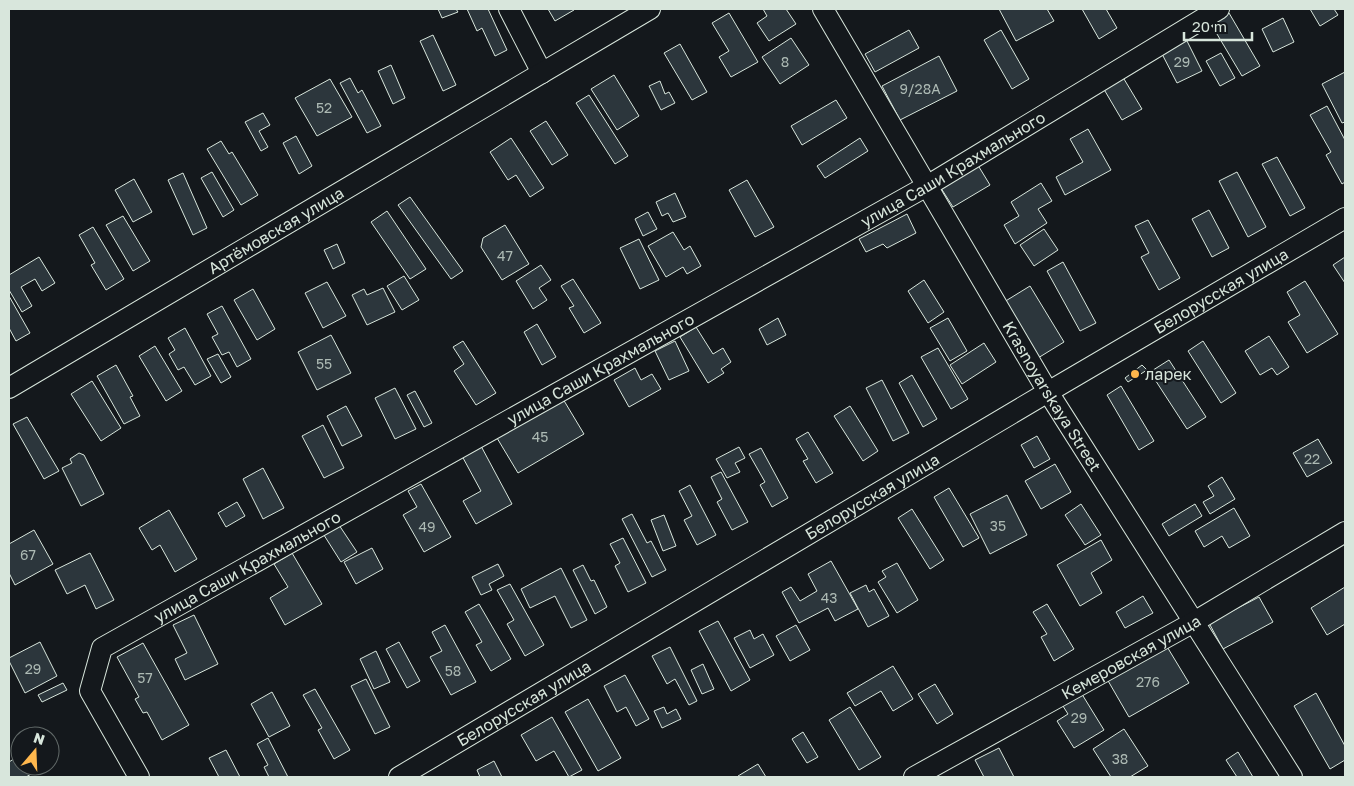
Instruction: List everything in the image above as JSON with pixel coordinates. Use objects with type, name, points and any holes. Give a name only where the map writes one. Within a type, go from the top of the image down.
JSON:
[{"type":"street","points":[[509,9],[542,73]]},
{"type":"street","name":"Артёмовская улица","points":[[9,388],[650,9]]},
{"type":"street","name":"Krasnoyarskaya Street","points":[[823,9],[1048,392],[1292,777]]},
{"type":"street","name":"улица Саши Крахмального","points":[[139,777],[90,691],[102,648],[927,186],[1219,9]]},
{"type":"street","name":"Белорусская улица","points":[[399,777],[1345,218]]},
{"type":"street","name":"Кемеровская улица","points":[[914,777],[1194,622],[1345,532]]},
{"type":"building","points":[[438,9],[456,9],[458,12],[442,18]]},
{"type":"building","points":[[467,9],[488,9],[507,50],[495,56],[482,28],[477,31]]},
{"type":"building","points":[[548,9],[574,9],[574,10],[555,21]]},
{"type":"building","points":[[763,9],[786,9],[796,24],[769,41],[757,23],[767,16]]},
{"type":"building","points":[[999,9],[1047,9],[1054,21],[1016,41]]},
{"type":"building","points":[[1082,9],[1106,9],[1117,28],[1099,39]]},
{"type":"building","points":[[1310,9],[1334,9],[1338,15],[1320,26]]},
{"type":"building","points":[[729,13],[758,62],[731,77],[719,57],[729,51],[712,23]]},
{"type":"building","points":[[1229,13],[1260,66],[1242,76],[1211,24]]},
{"type":"building","points":[[1283,18],[1294,42],[1273,52],[1262,29]]},
{"type":"building","points":[[909,30],[919,48],[875,72],[865,54]]},
{"type":"building","points":[[1001,30],[1029,79],[1012,89],[984,40]]},
{"type":"building","points":[[433,35],[456,85],[443,91],[420,41]]},
{"type":"building","points":[[791,38],[809,65],[780,84],[762,57]]},
{"type":"building","points":[[1186,39],[1202,71],[1177,83],[1161,52]]},
{"type":"building","points":[[680,44],[707,92],[692,100],[664,53]]},
{"type":"building","points":[[1221,53],[1235,78],[1220,86],[1206,61]]},
{"type":"building","points":[[939,56],[957,91],[900,120],[882,86]]},
{"type":"building","points":[[391,65],[405,98],[393,104],[378,71]]},
{"type":"building","points":[[1345,72],[1345,122],[1342,123],[1322,84]]},
{"type":"building","points":[[1121,74],[1142,109],[1122,120],[1102,86]]},
{"type":"building","points":[[614,75],[639,116],[617,130],[591,89]]},
{"type":"building","points":[[350,78],[358,93],[362,90],[381,126],[367,133],[340,83]]},
{"type":"building","points":[[330,79],[352,117],[317,136],[295,98]]},
{"type":"building","points":[[660,81],[665,94],[669,92],[675,103],[661,110],[649,86]]},
{"type":"building","points":[[589,95],[628,156],[615,164],[576,103]]},
{"type":"building","points":[[836,100],[847,118],[802,145],[791,126]]},
{"type":"building","points":[[1327,106],[1345,140],[1345,182],[1342,184],[1326,155],[1331,152],[1310,115]]},
{"type":"building","points":[[263,113],[270,125],[259,131],[268,147],[261,151],[245,122]]},
{"type":"building","points":[[546,121],[568,155],[552,165],[530,131]]},
{"type":"building","points":[[1088,129],[1111,170],[1065,195],[1056,177],[1083,162],[1070,139]]},
{"type":"building","points":[[296,136],[312,166],[299,174],[283,143]]},
{"type":"building","points":[[511,138],[544,188],[530,197],[516,175],[508,180],[490,152]]},
{"type":"building","points":[[860,138],[868,151],[825,178],[817,166]]},
{"type":"building","points":[[221,141],[229,154],[232,152],[258,195],[241,205],[207,149]]},
{"type":"building","points":[[1277,157],[1305,208],[1290,216],[1262,164]]},
{"type":"building","points":[[976,162],[990,185],[953,207],[939,185]]},
{"type":"building","points":[[212,172],[234,210],[223,217],[201,178]]},
{"type":"building","points":[[1237,172],[1266,227],[1248,237],[1219,181]]},
{"type":"building","points":[[183,173],[207,228],[193,235],[168,180]]},
{"type":"building","points":[[134,179],[152,212],[133,222],[115,190]]},
{"type":"building","points":[[747,180],[774,227],[755,237],[729,190]]},
{"type":"building","points":[[1041,183],[1052,201],[1038,209],[1047,223],[1015,244],[1004,225],[1019,216],[1011,202]]},
{"type":"building","points":[[675,193],[686,217],[673,222],[668,213],[662,216],[656,202]]},
{"type":"building","points":[[410,197],[463,271],[451,279],[398,205]]},
{"type":"building","points":[[1209,210],[1229,248],[1212,257],[1192,219]]},
{"type":"building","points":[[387,211],[426,269],[410,279],[371,222]]},
{"type":"building","points":[[648,212],[657,229],[643,236],[635,219]]},
{"type":"building","points":[[907,214],[916,233],[887,248],[883,244],[866,252],[859,239]]},
{"type":"building","points":[[123,216],[150,261],[133,271],[106,225]]},
{"type":"building","points":[[1148,220],[1180,278],[1159,290],[1141,257],[1149,253],[1135,226]]},
{"type":"building","points":[[505,225],[529,264],[502,280],[481,247],[483,238]]},
{"type":"building","points":[[93,227],[124,279],[106,290],[91,265],[95,263],[79,235]]},
{"type":"building","points":[[1044,229],[1058,250],[1034,266],[1020,245]]},
{"type":"building","points":[[673,232],[684,250],[690,246],[701,266],[687,274],[683,267],[666,277],[648,246]]},
{"type":"building","points":[[639,239],[659,280],[640,289],[620,248]]},
{"type":"building","points":[[337,244],[345,263],[333,269],[324,250]]},
{"type":"building","points":[[39,257],[55,283],[42,291],[35,279],[21,287],[32,306],[22,312],[9,290],[9,275]]},
{"type":"building","points":[[1345,257],[1345,283],[1333,265]]},
{"type":"building","points":[[1063,262],[1096,323],[1080,331],[1047,271]]},
{"type":"building","points":[[541,265],[551,280],[539,288],[547,300],[533,309],[516,281]]},
{"type":"building","points":[[404,276],[419,300],[402,310],[387,286]]},
{"type":"building","points":[[573,279],[601,323],[584,333],[569,308],[574,306],[561,286]]},
{"type":"building","points":[[924,280],[944,312],[928,323],[908,291]]},
{"type":"building","points":[[1305,281],[1338,334],[1307,353],[1288,322],[1300,315],[1287,292]]},
{"type":"building","points":[[327,282],[346,316],[323,328],[305,293]]},
{"type":"building","points":[[1030,286],[1064,342],[1038,358],[1004,302]]},
{"type":"building","points":[[383,288],[395,312],[367,325],[352,295],[364,289],[367,295]]},
{"type":"building","points":[[253,289],[275,329],[257,340],[234,300]]},
{"type":"building","points":[[9,296],[30,333],[16,341],[9,328]]},
{"type":"building","points":[[222,306],[251,359],[237,367],[229,352],[222,355],[212,337],[218,334],[207,314]]},
{"type":"building","points":[[778,318],[786,335],[767,345],[759,329]]},
{"type":"building","points":[[948,318],[967,351],[950,361],[930,328]]},
{"type":"building","points":[[537,324],[556,357],[542,365],[524,332]]},
{"type":"building","points":[[696,327],[713,354],[723,348],[731,362],[721,369],[724,373],[708,383],[680,337]]},
{"type":"building","points":[[185,328],[211,376],[195,385],[184,367],[178,370],[169,354],[175,350],[168,338]]},
{"type":"building","points":[[331,335],[351,373],[317,390],[298,352]]},
{"type":"building","points":[[1269,336],[1289,367],[1277,375],[1272,368],[1260,375],[1245,351]]},
{"type":"building","points":[[463,341],[496,393],[476,405],[454,371],[464,364],[453,347]]},
{"type":"building","points":[[675,341],[689,371],[669,380],[655,351]]},
{"type":"building","points":[[1203,341],[1236,393],[1221,403],[1188,351]]},
{"type":"building","points":[[984,343],[996,362],[962,384],[950,365]]},
{"type":"building","points":[[155,346],[182,391],[166,401],[139,356]]},
{"type":"building","points":[[938,348],[968,399],[951,409],[921,357]]},
{"type":"building","points":[[218,354],[231,377],[221,383],[207,359]]},
{"type":"building","points":[[1169,360],[1206,417],[1187,429],[1150,372]]},
{"type":"building","points":[[116,365],[133,396],[130,397],[140,416],[124,424],[97,376]]},
{"type":"building","name":"ларек","points":[[1142,365],[1147,370],[1128,382],[1125,378]]},
{"type":"building","points":[[635,368],[641,380],[652,374],[661,389],[629,407],[614,380]]},
{"type":"building","points":[[912,375],[937,419],[923,427],[899,383]]},
{"type":"building","points":[[882,380],[909,433],[893,441],[866,388]]},
{"type":"building","points":[[92,381],[121,428],[101,441],[71,394]]},
{"type":"building","points":[[1121,386],[1154,441],[1139,450],[1107,395]]},
{"type":"building","points":[[395,388],[416,429],[395,439],[375,398]]},
{"type":"building","points":[[415,391],[432,423],[424,427],[407,395]]},
{"type":"building","points":[[563,399],[584,434],[518,473],[497,438]]},
{"type":"building","points":[[346,406],[362,436],[342,446],[327,416]]},
{"type":"building","points":[[850,406],[878,451],[863,461],[834,416]]},
{"type":"building","points":[[27,417],[59,471],[44,479],[13,424]]},
{"type":"building","points":[[323,425],[344,468],[324,478],[302,436]]},
{"type":"building","points":[[808,432],[833,473],[816,483],[803,461],[808,459],[796,439]]},
{"type":"building","points":[[1037,436],[1050,459],[1034,468],[1021,445]]},
{"type":"building","points":[[1318,439],[1332,463],[1307,477],[1293,453]]},
{"type":"building","points":[[481,446],[512,504],[476,524],[463,501],[481,491],[462,456]]},
{"type":"building","points":[[739,447],[745,458],[735,463],[740,472],[727,478],[716,459]]},
{"type":"building","points":[[761,448],[788,498],[772,507],[760,485],[765,482],[749,454]]},
{"type":"building","points":[[79,453],[84,455],[104,494],[81,506],[62,468],[72,463],[70,459]]},
{"type":"building","points":[[1055,464],[1071,492],[1041,509],[1025,481]]},
{"type":"building","points":[[263,468],[284,508],[263,519],[243,479]]},
{"type":"building","points":[[721,472],[748,522],[732,530],[717,502],[722,499],[711,477]]},
{"type":"building","points":[[1222,477],[1235,499],[1210,514],[1203,502],[1214,496],[1208,486]]},
{"type":"building","points":[[421,484],[451,537],[424,552],[403,515],[417,507],[408,491]]},
{"type":"building","points":[[690,485],[716,535],[697,545],[684,520],[692,516],[679,491]]},
{"type":"building","points":[[949,488],[979,538],[963,547],[934,497]]},
{"type":"building","points":[[1007,495],[1027,535],[990,554],[970,514]]},
{"type":"building","points":[[237,502],[245,516],[226,527],[218,513]]},
{"type":"building","points":[[1081,504],[1101,535],[1085,545],[1065,515]]},
{"type":"building","points":[[1195,504],[1202,516],[1169,536],[1162,524]]},
{"type":"building","points":[[1234,508],[1250,536],[1229,548],[1222,536],[1204,547],[1195,531]]},
{"type":"building","points":[[912,509],[944,560],[930,569],[898,518]]},
{"type":"building","points":[[169,510],[197,559],[175,572],[160,545],[152,550],[139,528]]},
{"type":"building","points":[[632,514],[647,543],[651,541],[666,570],[652,577],[622,519]]},
{"type":"building","points":[[664,515],[676,546],[663,551],[651,520]]},
{"type":"building","points":[[337,522],[357,552],[341,562],[322,532]]},
{"type":"building","points":[[34,530],[53,564],[15,585],[9,573],[9,544]]},
{"type":"building","points":[[623,538],[646,583],[628,592],[615,566],[620,563],[610,544]]},
{"type":"building","points":[[1101,540],[1112,560],[1091,573],[1102,593],[1080,606],[1057,565]]},
{"type":"building","points":[[372,548],[383,569],[356,584],[344,562]]},
{"type":"building","points":[[90,553],[114,600],[96,609],[85,585],[67,594],[55,570]]},
{"type":"building","points":[[292,553],[322,604],[285,625],[270,598],[288,587],[274,564]]},
{"type":"building","points":[[831,561],[858,609],[835,621],[828,608],[799,623],[782,592],[791,587],[800,601],[817,591],[808,574]]},
{"type":"building","points":[[897,563],[918,600],[897,613],[878,582],[886,577],[882,571]]},
{"type":"building","points":[[498,564],[504,576],[489,584],[492,590],[481,595],[472,577]]},
{"type":"building","points":[[583,565],[591,581],[594,580],[607,607],[595,614],[573,570]]},
{"type":"building","points":[[561,568],[587,620],[571,628],[555,596],[530,608],[521,589]]},
{"type":"building","points":[[510,584],[544,645],[525,656],[507,624],[514,620],[497,590]]},
{"type":"building","points":[[866,585],[869,592],[874,589],[889,616],[868,627],[850,593]]},
{"type":"building","points":[[1345,587],[1345,624],[1327,635],[1311,608]]},
{"type":"building","points":[[1143,596],[1153,613],[1125,628],[1116,612]]},
{"type":"building","points":[[1259,597],[1273,622],[1223,649],[1209,623]]},
{"type":"building","points":[[479,604],[511,659],[491,671],[476,645],[482,642],[465,612]]},
{"type":"building","points":[[1047,604],[1074,649],[1054,661],[1041,637],[1047,634],[1033,612]]},
{"type":"building","points":[[194,615],[218,664],[185,680],[175,659],[187,653],[173,625]]},
{"type":"building","points":[[718,621],[750,680],[731,691],[699,631]]},
{"type":"building","points":[[445,625],[476,682],[451,695],[430,657],[442,651],[432,632]]},
{"type":"building","points":[[796,625],[810,650],[790,661],[776,636]]},
{"type":"building","points":[[750,630],[754,639],[763,634],[774,655],[750,668],[734,638]]},
{"type":"building","points":[[40,642],[57,676],[25,693],[9,658]]},
{"type":"building","points":[[399,642],[420,681],[407,688],[386,649]]},
{"type":"building","points":[[143,643],[189,725],[162,740],[147,712],[143,713],[135,699],[139,697],[117,657]]},
{"type":"building","points":[[1166,645],[1189,683],[1129,717],[1107,679]]},
{"type":"building","points":[[670,647],[697,701],[689,705],[675,679],[667,684],[652,656]]},
{"type":"building","points":[[376,651],[390,682],[374,689],[360,659]]},
{"type":"building","points":[[703,664],[714,689],[702,694],[691,670]]},
{"type":"building","points":[[893,666],[913,699],[893,711],[881,691],[855,706],[847,693]]},
{"type":"building","points":[[625,675],[649,719],[636,726],[626,707],[617,712],[604,686]]},
{"type":"building","points":[[366,679],[390,727],[375,734],[351,686]]},
{"type":"building","points":[[63,683],[67,690],[42,702],[38,695]]},
{"type":"building","points":[[935,684],[953,714],[937,724],[918,694]]},
{"type":"building","points":[[315,689],[350,750],[334,759],[318,730],[322,728],[303,695]]},
{"type":"building","points":[[1080,691],[1104,730],[1074,748],[1057,721],[1068,714],[1061,703]]},
{"type":"building","points":[[272,692],[290,726],[269,737],[251,704]]},
{"type":"building","points":[[1316,693],[1345,746],[1345,760],[1330,769],[1294,706]]},
{"type":"building","points":[[588,699],[621,758],[598,771],[565,712]]},
{"type":"building","points":[[664,707],[667,714],[676,709],[681,719],[662,728],[654,711]]},
{"type":"building","points":[[850,707],[881,757],[859,770],[829,720]]},
{"type":"building","points":[[552,717],[582,770],[569,777],[554,751],[536,761],[521,735]]},
{"type":"building","points":[[1124,729],[1148,766],[1130,777],[1111,777],[1093,749]]},
{"type":"building","points":[[803,732],[818,757],[807,763],[792,739]]},
{"type":"building","points":[[268,738],[288,777],[269,777],[264,767],[268,765],[257,744]]},
{"type":"building","points":[[999,748],[1014,777],[984,777],[975,760]]},
{"type":"building","points":[[226,750],[240,777],[219,777],[209,758]]},
{"type":"building","points":[[1238,752],[1253,777],[1237,777],[1226,760]]},
{"type":"building","points":[[494,761],[502,777],[480,777],[477,770]]},
{"type":"building","points":[[9,762],[10,776],[28,776],[9,777]]},
{"type":"building","points":[[758,764],[766,777],[738,776]]},
{"type":"place","name":"ларек","points":[[1135,374]]}]
